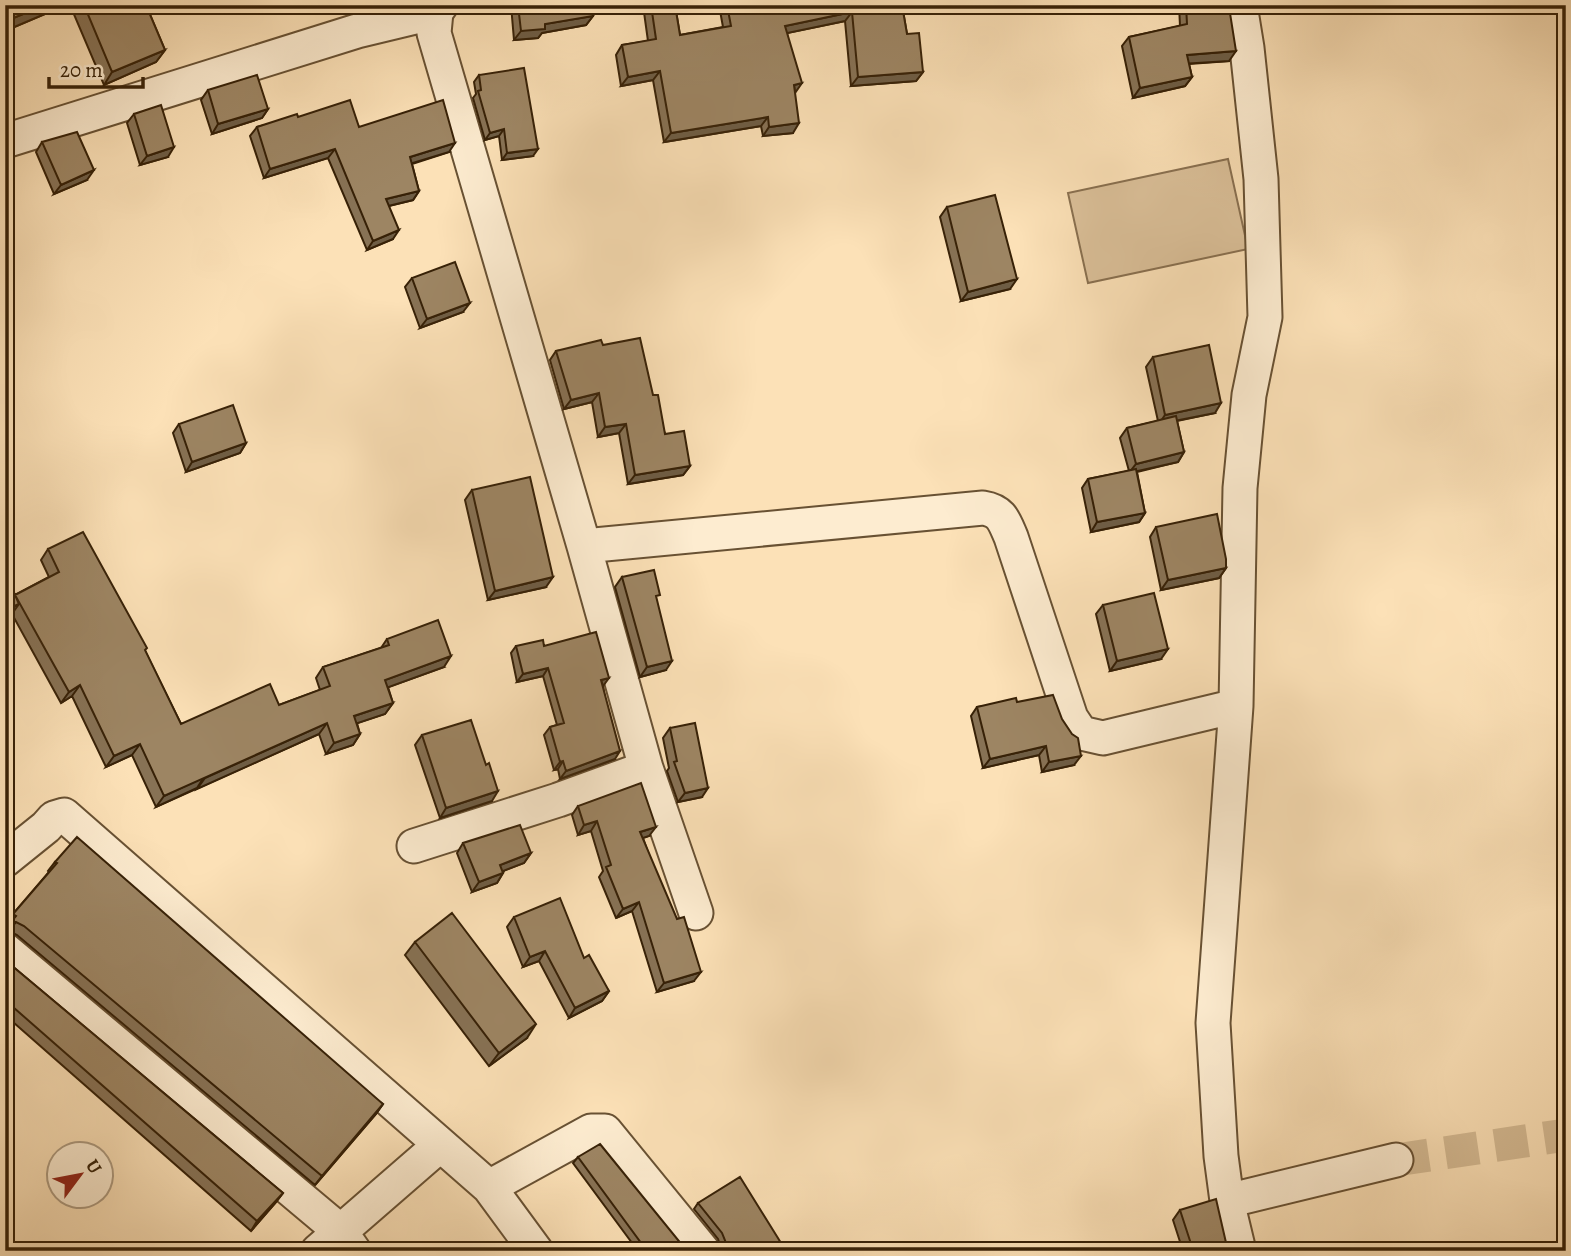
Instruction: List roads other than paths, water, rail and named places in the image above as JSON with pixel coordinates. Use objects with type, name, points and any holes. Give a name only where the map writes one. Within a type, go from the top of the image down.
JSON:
[{"type":"street","points":[[1239,1251],[1227,1202],[1213,1023],[1236,706],[1240,488],[1249,395],[1265,317],[1261,179],[1240,5]]},
{"type":"street","points":[[5,141],[438,8],[434,33],[646,768],[696,913]]},
{"type":"street","points":[[584,546],[983,508],[994,510],[1002,517],[1012,537],[1071,718],[1082,733],[1103,738],[1236,706]]},
{"type":"street","points":[[414,846],[558,800],[646,768]]},
{"type":"street","points":[[5,860],[54,818],[64,815],[489,1187],[536,1251]]},
{"type":"street","points":[[5,950],[338,1244],[440,1145]]},
{"type":"street","points":[[489,1187],[591,1130],[605,1131],[703,1251]]},
{"type":"street","points":[[1227,1202],[1396,1160]]},
{"type":"tunnel","points":[[1396,1160],[1566,1135]]}]
